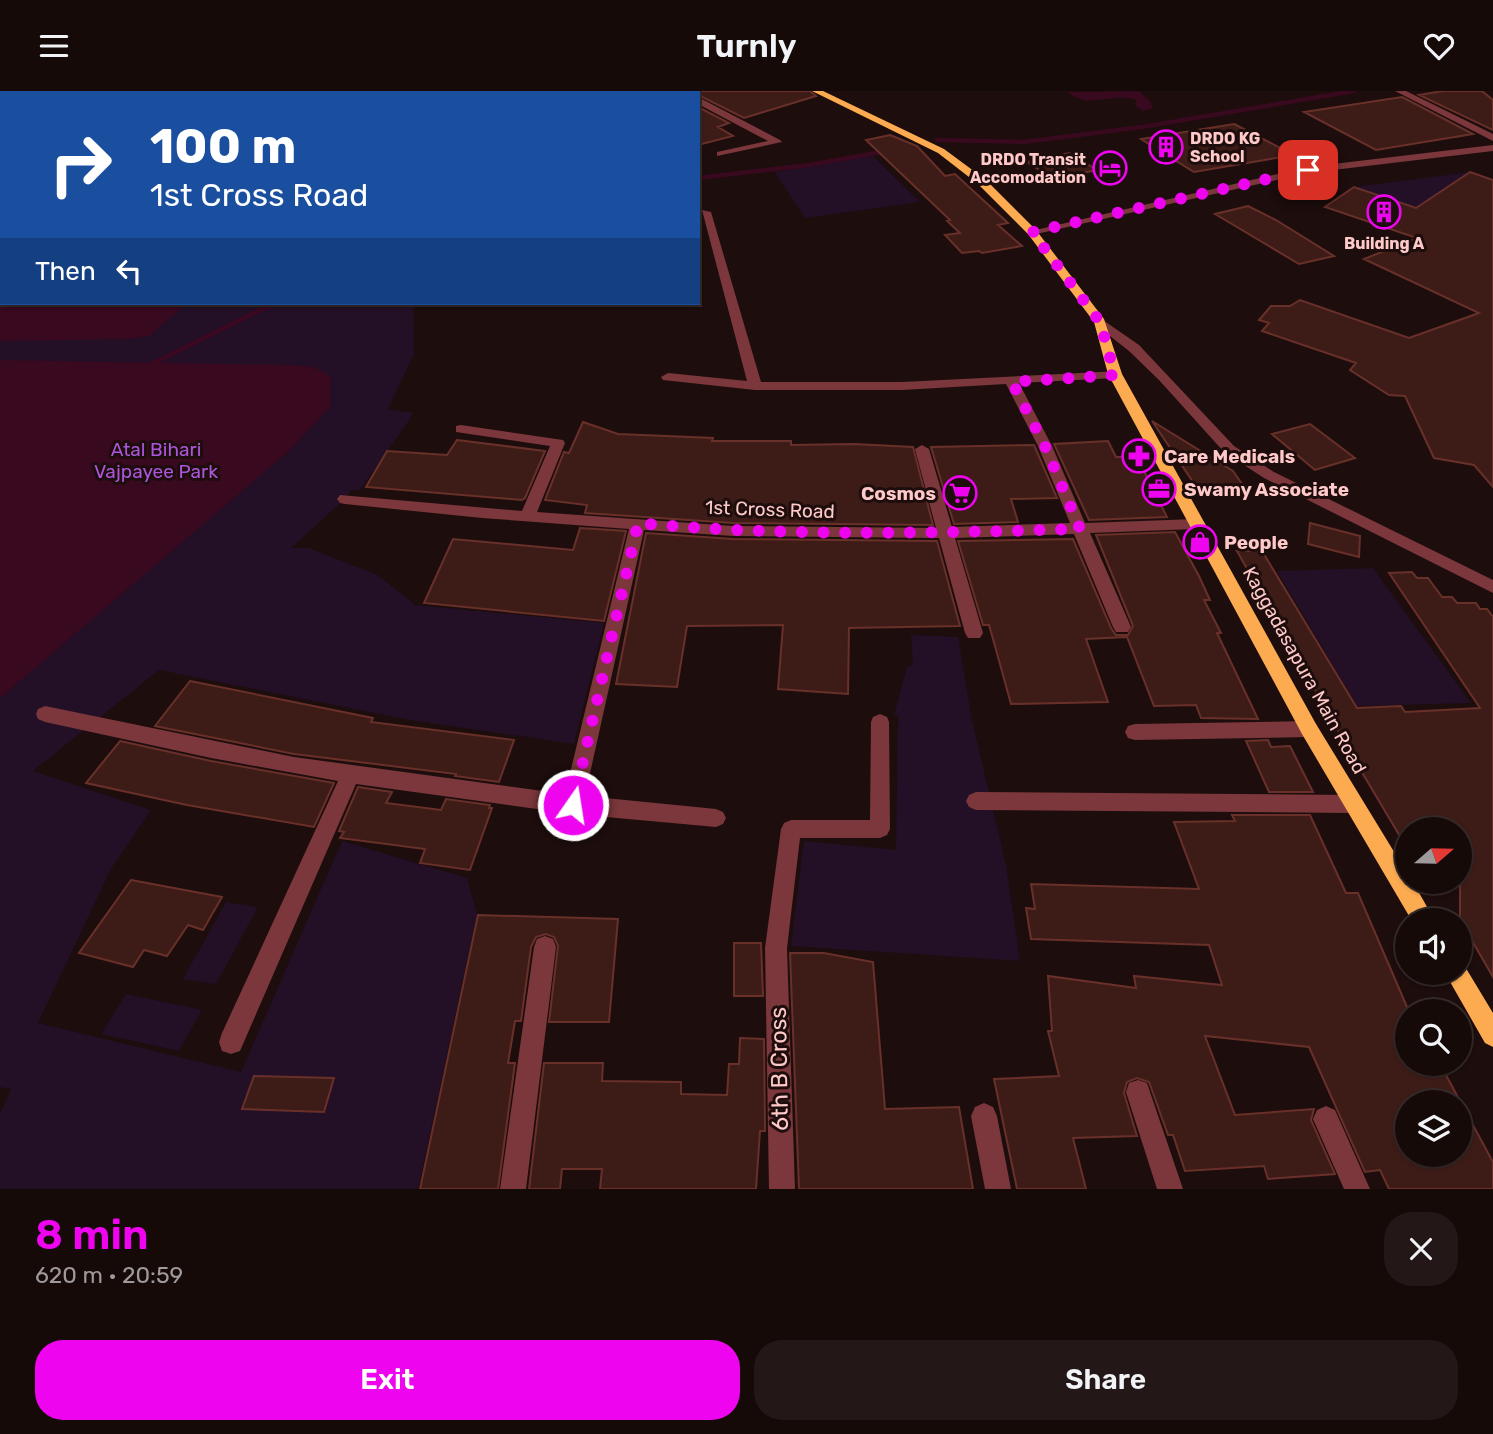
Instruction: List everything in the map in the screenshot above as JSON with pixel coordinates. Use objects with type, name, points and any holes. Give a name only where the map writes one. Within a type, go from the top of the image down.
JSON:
[{"type":"main road","name":"Kaggadasapura Main Road","points":[[816,91],[941,151],[982,183],[1032,232],[1100,322],[1115,375],[1309,729],[1416,908]]},
{"type":"main road","points":[[1463,985],[1493,1035]]},
{"type":"street","points":[[1399,91],[1493,138]]},
{"type":"street","points":[[700,101],[777,142],[720,154]]},
{"type":"street","points":[[1032,232],[1308,170],[1493,148]]},
{"type":"street","points":[[706,212],[755,386]]},
{"type":"street","points":[[1100,322],[1134,348],[1164,377],[1229,449],[1269,475],[1493,587]]},
{"type":"street","points":[[668,377],[755,386],[902,386],[1115,375]]},
{"type":"street","points":[[1012,382],[1045,446],[1122,627]]},
{"type":"street","points":[[461,429],[558,443],[528,516]]},
{"type":"street","points":[[922,449],[974,633]]},
{"type":"street","name":"1st Cross Road","points":[[345,499],[733,531],[946,533],[1196,524]]},
{"type":"street","points":[[573,805],[638,523]]},
{"type":"street","points":[[45,714],[116,731],[350,775],[458,792],[716,818]]},
{"type":"street","name":"6th B Cross","points":[[782,1189],[776,949],[791,829],[880,829],[880,722]]},
{"type":"street","points":[[1135,732],[1309,729]]},
{"type":"street","points":[[231,1042],[350,775]]},
{"type":"street","points":[[976,801],[1352,804]]},
{"type":"street","points":[[513,1189],[545,947]]},
{"type":"street","points":[[1138,1091],[1170,1189]]},
{"type":"street","points":[[984,1116],[998,1189]]},
{"type":"street","points":[[1326,1119],[1357,1189]]},
{"type":"green space","points":[[872,155],[920,202],[805,218],[775,172]]},
{"type":"green space","points":[[1470,172],[1443,217],[1354,187]]},
{"type":"green space","name":"Atal Bihari Vajpayee Park","points":[[0,305],[413,305],[414,354],[388,409],[414,413],[360,490],[351,490],[345,499],[291,548],[309,548],[378,575],[415,605],[604,623],[574,744],[410,720],[159,670],[33,771],[151,810],[111,869],[38,1023],[241,1072],[342,841],[467,878],[477,914],[418,1189],[0,1189],[0,1114],[11,1089],[0,1087]]},
{"type":"green space","points":[[1373,568],[1471,703],[1357,706],[1277,571]]},
{"type":"green space","points":[[911,635],[958,637],[972,720],[1006,865],[1020,961],[791,946],[804,841],[896,850],[898,715],[894,715],[907,667],[913,665]]},
{"type":"green space","points":[[226,902],[258,907],[216,984],[183,979]]},
{"type":"green space","points":[[126,994],[202,1010],[179,1051],[101,1034]]},
{"type":"shaded area","points":[[1139,91],[1153,108],[1143,111],[1136,106],[1136,100],[1127,98],[1093,101],[1067,92]]},
{"type":"shaded area","points":[[0,305],[185,305],[149,336],[129,339],[0,341]]},
{"type":"shaded area","points":[[0,360],[291,365],[314,367],[331,377],[330,407],[289,451],[0,698]]},
{"type":"building","points":[[700,91],[810,91],[816,96],[744,118],[700,96]]},
{"type":"building","points":[[1443,91],[1482,91],[1493,100],[1493,130],[1419,95]]},
{"type":"building","points":[[1402,97],[1473,134],[1376,150],[1304,112]]},
{"type":"building","points":[[700,108],[729,123],[718,127],[733,136],[700,144]]},
{"type":"building","name":"DRDO KG School","points":[[1234,124],[1294,155],[1194,172],[1141,139]]},
{"type":"building","points":[[890,135],[917,146],[945,176],[955,174],[1008,223],[998,225],[1022,246],[982,253],[962,253],[945,235],[960,233],[947,221],[950,220],[866,140]]},
{"type":"building","points":[[1069,153],[1097,170],[1053,179],[1027,162]]},
{"type":"building","points":[[1470,172],[1493,180],[1493,487],[1474,465],[1434,458],[1405,396],[1389,395],[1350,370],[1356,363],[1262,331],[1269,323],[1259,320],[1271,306],[1290,306],[1300,300],[1409,338],[1479,313],[1364,259],[1417,238],[1325,207],[1354,187],[1416,208]]},
{"type":"building","points":[[1248,206],[1334,256],[1299,264],[1215,214]]},
{"type":"building","points":[[1152,421],[1233,471],[1249,494],[1203,497]]},
{"type":"building","points":[[583,422],[618,434],[713,438],[712,441],[791,441],[791,445],[913,447],[933,525],[733,523],[585,513],[587,505],[545,500],[564,452],[569,453]]},
{"type":"building","points":[[1310,424],[1355,458],[1315,470],[1272,434]]},
{"type":"building","points":[[457,440],[545,451],[525,498],[522,500],[366,487],[387,451],[447,455]]},
{"type":"building","points":[[1108,441],[1116,457],[1137,457],[1167,517],[1089,520],[1054,444]]},
{"type":"building","points":[[1034,445],[1057,498],[1011,499],[1018,522],[954,524],[931,447]]},
{"type":"building","points":[[1310,523],[1360,536],[1359,557],[1308,544]]},
{"type":"building","points":[[580,528],[626,531],[604,621],[424,603],[453,539],[573,550]]},
{"type":"building","points":[[1175,532],[1210,600],[1204,600],[1258,719],[1201,718],[1196,705],[1154,706],[1127,637],[1086,639],[1108,702],[1011,704],[989,625],[983,625],[958,541],[1073,539],[1111,628],[1116,635],[1128,635],[1133,626],[1096,535]]},
{"type":"building","points":[[646,533],[733,539],[937,541],[960,626],[849,628],[848,694],[778,689],[783,625],[687,626],[677,687],[616,684]]},
{"type":"building","points":[[1237,551],[1262,551],[1357,708],[1401,706],[1405,712],[1480,708],[1389,573],[1412,572],[1417,578],[1428,578],[1442,597],[1452,597],[1457,603],[1476,603],[1480,609],[1487,609],[1493,617],[1493,977],[1472,941],[1472,908],[1460,908],[1460,894],[1472,894],[1472,817],[1395,817],[1395,828]]},
{"type":"building","points":[[190,681],[373,718],[371,722],[514,740],[499,782],[455,776],[456,774],[294,754],[155,726]]},
{"type":"building","points":[[1268,740],[1271,747],[1290,746],[1313,792],[1269,792],[1246,741]]},
{"type":"building","points":[[120,741],[211,761],[334,783],[314,827],[187,805],[86,783]]},
{"type":"building","points":[[358,787],[392,792],[386,803],[441,810],[446,799],[490,805],[489,808],[492,808],[470,870],[420,863],[425,849],[340,838],[344,832],[339,831]]},
{"type":"building","points":[[1232,815],[1310,815],[1346,893],[1358,893],[1395,979],[1395,985],[1398,985],[1404,999],[1395,999],[1395,1076],[1447,1076],[1454,1090],[1395,1090],[1395,1167],[1472,1167],[1472,1123],[1493,1162],[1493,1189],[1389,1189],[1380,1170],[1365,1172],[1309,1047],[1205,1036],[1235,1115],[1314,1109],[1311,1120],[1335,1174],[1268,1179],[1264,1166],[1185,1171],[1173,1135],[1168,1135],[1149,1082],[1137,1078],[1127,1082],[1124,1093],[1137,1136],[1073,1138],[1086,1189],[1017,1189],[994,1079],[1059,1076],[1048,1031],[1052,1031],[1048,976],[1136,988],[1134,976],[1222,985],[1209,945],[1031,939],[1026,908],[1035,909],[1031,884],[1199,889],[1174,822],[1235,821]]},
{"type":"building","points":[[131,880],[222,897],[203,930],[188,925],[167,956],[144,950],[133,967],[79,953]]},
{"type":"building","points":[[478,915],[618,919],[609,1022],[549,1022],[558,946],[554,937],[546,934],[536,937],[531,947],[521,1021],[515,1021],[508,1063],[515,1063],[498,1189],[420,1189]]},
{"type":"building","points":[[734,943],[761,943],[763,996],[734,996]]},
{"type":"building","points":[[790,953],[824,953],[873,962],[885,1109],[959,1107],[973,1189],[799,1189]]},
{"type":"building","points":[[740,1038],[764,1039],[765,1131],[760,1131],[756,1189],[600,1189],[602,1169],[562,1169],[560,1189],[529,1189],[544,1063],[603,1063],[602,1081],[681,1082],[681,1094],[727,1095],[729,1064],[739,1064]]},
{"type":"building","points":[[254,1076],[334,1078],[324,1112],[242,1109]]},
{"type":"waterway","points":[[937,140],[1024,142],[1142,127],[1354,91]]},
{"type":"waterway","points":[[700,178],[809,165],[887,151]]},
{"type":"waterway","points":[[149,365],[271,305]]},
{"type":"place","name":"DRDO KG School","points":[[1166,147]]},
{"type":"place","name":"DRDO Transit Accomodation","points":[[1110,168]]},
{"type":"place","name":"Building A","points":[[1384,212]]},
{"type":"place","name":"Care Medicals","points":[[1139,456]]},
{"type":"place","name":"Swamy Associate","points":[[1159,489]]},
{"type":"place","name":"Cosmos","points":[[960,493]]},
{"type":"place","name":"People","points":[[1200,542]]},
{"type":"route","points":[[573,805],[638,523],[733,531],[946,533],[1080,529],[1045,446],[1012,382],[1115,375],[1100,322],[1032,232],[1308,170]]}]
